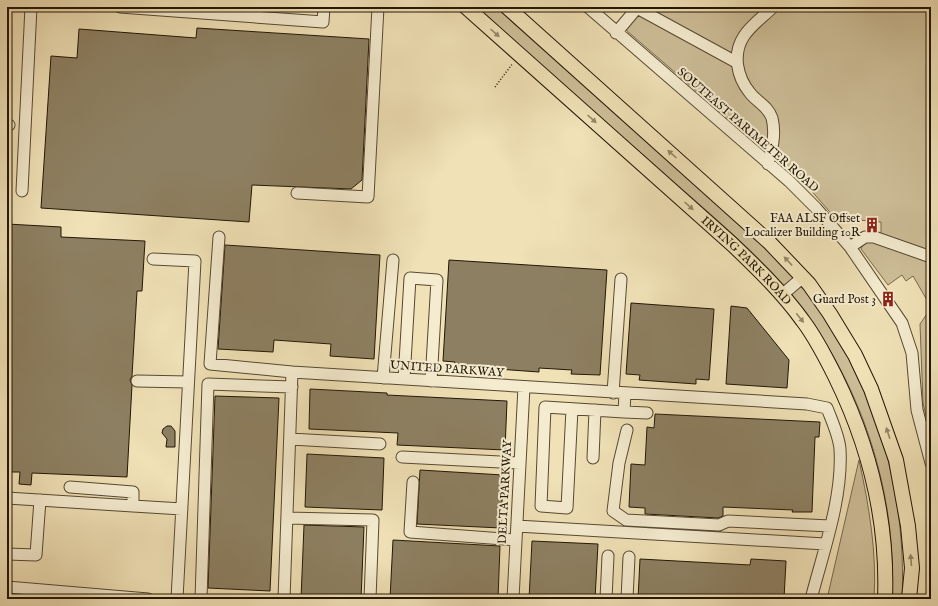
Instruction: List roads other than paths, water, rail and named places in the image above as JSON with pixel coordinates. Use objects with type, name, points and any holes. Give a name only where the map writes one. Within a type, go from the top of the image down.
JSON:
[{"type":"main road","name":"IRVING PARK ROAD","points":[[466,7],[734,245],[782,296],[804,322],[826,358],[848,402],[857,425],[876,490],[881,520],[885,599]]},
{"type":"main road","points":[[506,7],[769,242],[803,277],[830,314],[856,355],[882,416],[896,460],[904,494],[912,568],[909,599]]},
{"type":"street","points":[[22,191],[31,7]]},
{"type":"street","points":[[120,7],[323,22],[324,7]]},
{"type":"street","points":[[297,193],[368,197],[378,7]]},
{"type":"street","name":"SOUTEAST PARIMETER ROAD","points":[[588,7],[768,164],[816,208],[850,247],[889,307],[902,323],[912,353],[916,410],[931,463]]},
{"type":"street","points":[[768,164],[774,140],[771,118],[766,107],[750,94],[741,79],[736,62],[744,36],[772,7]]},
{"type":"street","points":[[616,33],[637,8],[736,62]]},
{"type":"street","name":"UNITED PARKWAY","points":[[219,237],[210,364],[292,372],[807,404],[827,408],[840,449],[835,506],[830,526]]},
{"type":"street","points":[[850,247],[865,237],[874,238],[931,257]]},
{"type":"street","points":[[153,259],[194,261],[177,599]]},
{"type":"street","points":[[383,378],[393,260]]},
{"type":"street","points":[[782,296],[803,277]]},
{"type":"street","points":[[404,379],[410,278],[437,280],[431,381]]},
{"type":"street","points":[[613,393],[621,279]]},
{"type":"street","points":[[284,599],[292,372]]},
{"type":"street","points":[[136,381],[188,382]]},
{"type":"street","points":[[201,599],[208,384],[292,386]]},
{"type":"street","name":"DELTA PARKWAY","points":[[513,599],[524,387]]},
{"type":"street","points":[[624,412],[625,393]]},
{"type":"street","points":[[572,409],[567,508],[541,506],[545,408],[572,409],[595,410],[647,413]]},
{"type":"street","points":[[593,458],[595,410]]},
{"type":"street","points":[[627,430],[619,463],[613,511],[626,520],[719,526],[728,521],[830,526],[811,599]]},
{"type":"street","points":[[290,439],[380,444]]},
{"type":"street","points":[[402,457],[520,463]]},
{"type":"street","points":[[413,482],[410,532],[516,540]]},
{"type":"street","points":[[70,487],[133,492],[133,506]]},
{"type":"street","points":[[7,498],[182,508]]},
{"type":"street","points":[[7,554],[36,555],[40,500]]},
{"type":"street","points":[[287,518],[373,520],[370,599]]},
{"type":"street","points":[[517,526],[826,544]]},
{"type":"street","points":[[606,599],[608,556]]},
{"type":"street","points":[[627,599],[629,557]]},
{"type":"street","points":[[7,587],[55,595],[148,599]]},
{"type":"place","name":"FAA ALSF Offset Localizer Building 10R","points":[[872,225]]},
{"type":"place","name":"Guard Post 3","points":[[888,299]]}]
